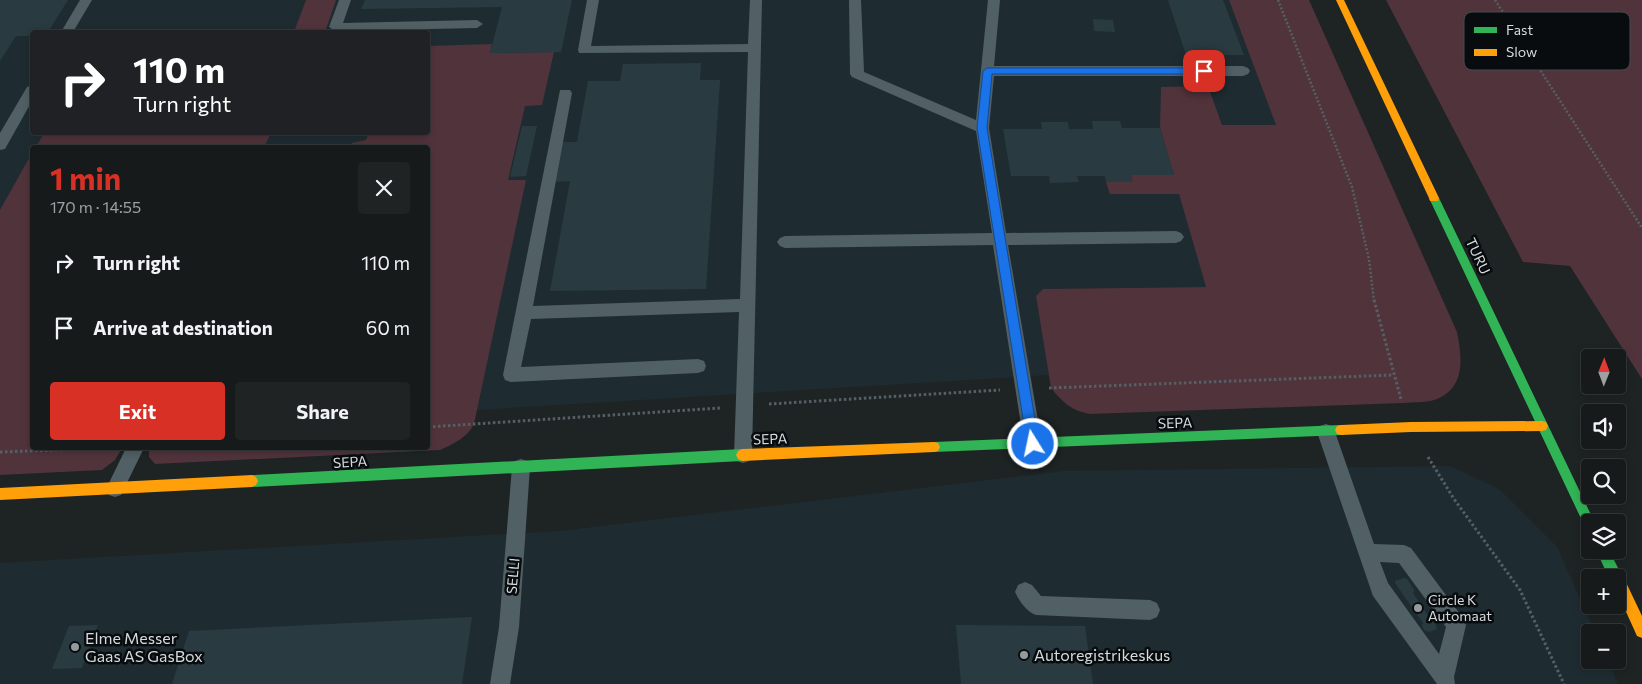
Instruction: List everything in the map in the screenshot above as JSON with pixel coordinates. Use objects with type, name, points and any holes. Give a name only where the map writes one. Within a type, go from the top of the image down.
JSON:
[{"type":"street","name":"TURU","points":[[1340,0],[1585,514]]},
{"type":"street","name":"SEPA","points":[[0,494],[743,455],[1411,427],[1542,426]]},
{"type":"street","points":[[1626,598],[1642,631]]},
{"type":"lane","points":[[68,30],[86,0]]},
{"type":"lane","points":[[345,0],[336,27],[476,24]]},
{"type":"lane","points":[[593,0],[584,50],[754,48]]},
{"type":"lane","points":[[743,455],[756,0]]},
{"type":"lane","points":[[855,0],[857,74],[982,128]]},
{"type":"lane","points":[[994,0],[982,128],[1033,444]]},
{"type":"lane","points":[[987,71],[1243,71]]},
{"type":"lane","points":[[0,145],[30,93]]},
{"type":"lane","points":[[565,93],[511,375],[698,366]]},
{"type":"lane","points":[[785,242],[1176,237]]},
{"type":"lane","points":[[524,313],[748,305]]},
{"type":"lane","points":[[1326,432],[1380,589],[1446,680]]},
{"type":"lane","points":[[115,489],[134,450]]},
{"type":"lane","name":"SELLI","points":[[500,684],[509,627],[522,467]]},
{"type":"lane","points":[[1368,553],[1404,554],[1456,625],[1446,680]]},
{"type":"lane","points":[[1025,592],[1036,605],[1150,610]]},
{"type":"path","points":[[1278,0],[1352,187],[1369,260],[1374,300],[1393,375],[1411,427],[1454,499],[1520,590],[1564,684]]},
{"type":"path","points":[[1496,0],[1504,12]]},
{"type":"path","points":[[1541,70],[1642,228]]},
{"type":"path","points":[[430,427],[1023,389],[1393,375]]},
{"type":"path","points":[[0,452],[55,450]]},
{"type":"shaded area","points":[[0,0],[1229,0],[1277,125],[1222,125],[1208,86],[1174,175],[1206,287],[1043,289],[1036,296],[1049,375],[430,413],[430,145],[30,145],[30,436],[0,438]]},
{"type":"shaded area","points":[[306,0],[336,0],[326,30],[295,30]]},
{"type":"shaded area","points":[[1229,0],[1309,0],[1457,332],[1461,361],[1460,370],[1453,387],[1437,399],[1403,403],[1090,414],[1078,411],[1068,405],[1051,388],[1036,296],[1043,289],[1206,287],[1179,194],[1110,194],[1106,182],[1132,182],[1131,175],[1174,175],[1160,128],[1161,87],[1208,86],[1222,125],[1276,125]]},
{"type":"shaded area","points":[[1386,0],[1642,0],[1642,379],[1626,354],[1626,349],[1623,349],[1570,266],[1523,262]]},
{"type":"shaded area","points":[[492,44],[490,53],[554,52],[542,105],[525,106],[508,180],[526,180],[474,424],[471,429],[459,440],[440,450],[155,464],[149,457],[149,450],[430,450],[430,145],[350,145],[366,140],[368,135],[430,135],[430,46]]},
{"type":"shaded area","points":[[43,135],[270,135],[265,145],[37,145]]},
{"type":"shaded area","points":[[30,157],[30,450],[121,450],[115,460],[102,470],[0,475],[0,210]]},
{"type":"shaded area","points":[[1450,466],[1499,489],[1557,547],[1581,601],[1581,614],[1587,614],[1591,624],[1581,624],[1581,669],[1612,669],[1618,684],[0,684],[0,563],[559,531],[1064,471]]},
{"type":"building","points":[[0,0],[68,0],[49,30],[30,30],[30,36],[16,36],[0,61]]},
{"type":"building","points":[[365,0],[572,0],[561,52],[490,53],[502,7],[361,9]]},
{"type":"building","points":[[1168,0],[1223,0],[1244,55],[1186,55]]},
{"type":"building","points":[[1093,19],[1113,20],[1115,32],[1094,31]]},
{"type":"building","points":[[701,63],[700,80],[720,80],[706,289],[550,291],[570,181],[551,182],[559,142],[577,142],[588,81],[620,81],[623,64]]},
{"type":"building","points":[[1092,121],[1120,121],[1122,128],[1160,128],[1174,175],[1131,175],[1133,182],[1106,182],[1105,176],[1077,176],[1079,182],[1050,183],[1049,176],[1011,176],[1003,129],[1042,129],[1041,122],[1068,122],[1069,129],[1093,129]]},
{"type":"building","points":[[522,126],[537,126],[526,176],[510,177]]},
{"type":"building","name":"Circle K Automaat","points":[[1407,579],[1414,590],[1413,593],[1431,620],[1435,622],[1437,629],[1429,632],[1424,630],[1423,623],[1395,583],[1395,581]]},
{"type":"building","points":[[472,617],[462,684],[172,684],[189,631]]},
{"type":"building","name":"Elme Messer Gaas AS GasBox","points":[[98,625],[82,668],[52,669],[69,626]]},
{"type":"building","name":"Autoregistrikeskus","points":[[956,625],[1085,626],[1093,684],[961,684]]},
{"type":"traffic: fast","points":[[1434,198],[1585,514]]},
{"type":"traffic: fast","points":[[934,447],[1341,430]]},
{"type":"traffic: fast","points":[[252,481],[742,455]]},
{"type":"traffic: fast","points":[[1606,559],[1612,569]]},
{"type":"traffic: slow","points":[[1340,0],[1434,198]]},
{"type":"traffic: slow","points":[[1341,430],[1411,427],[1542,426]]},
{"type":"traffic: slow","points":[[742,455],[934,447]]},
{"type":"traffic: slow","points":[[0,494],[252,481]]},
{"type":"traffic: slow","points":[[1626,598],[1642,631]]},
{"type":"place","name":"Circle K Automaat","points":[[1418,608]]},
{"type":"place","name":"Elme Messer Gaas AS GasBox","points":[[75,647]]},
{"type":"place","name":"Autoregistrikeskus","points":[[1024,655]]},
{"type":"route","points":[[1033,444],[982,128],[987,71],[1204,71]]}]
